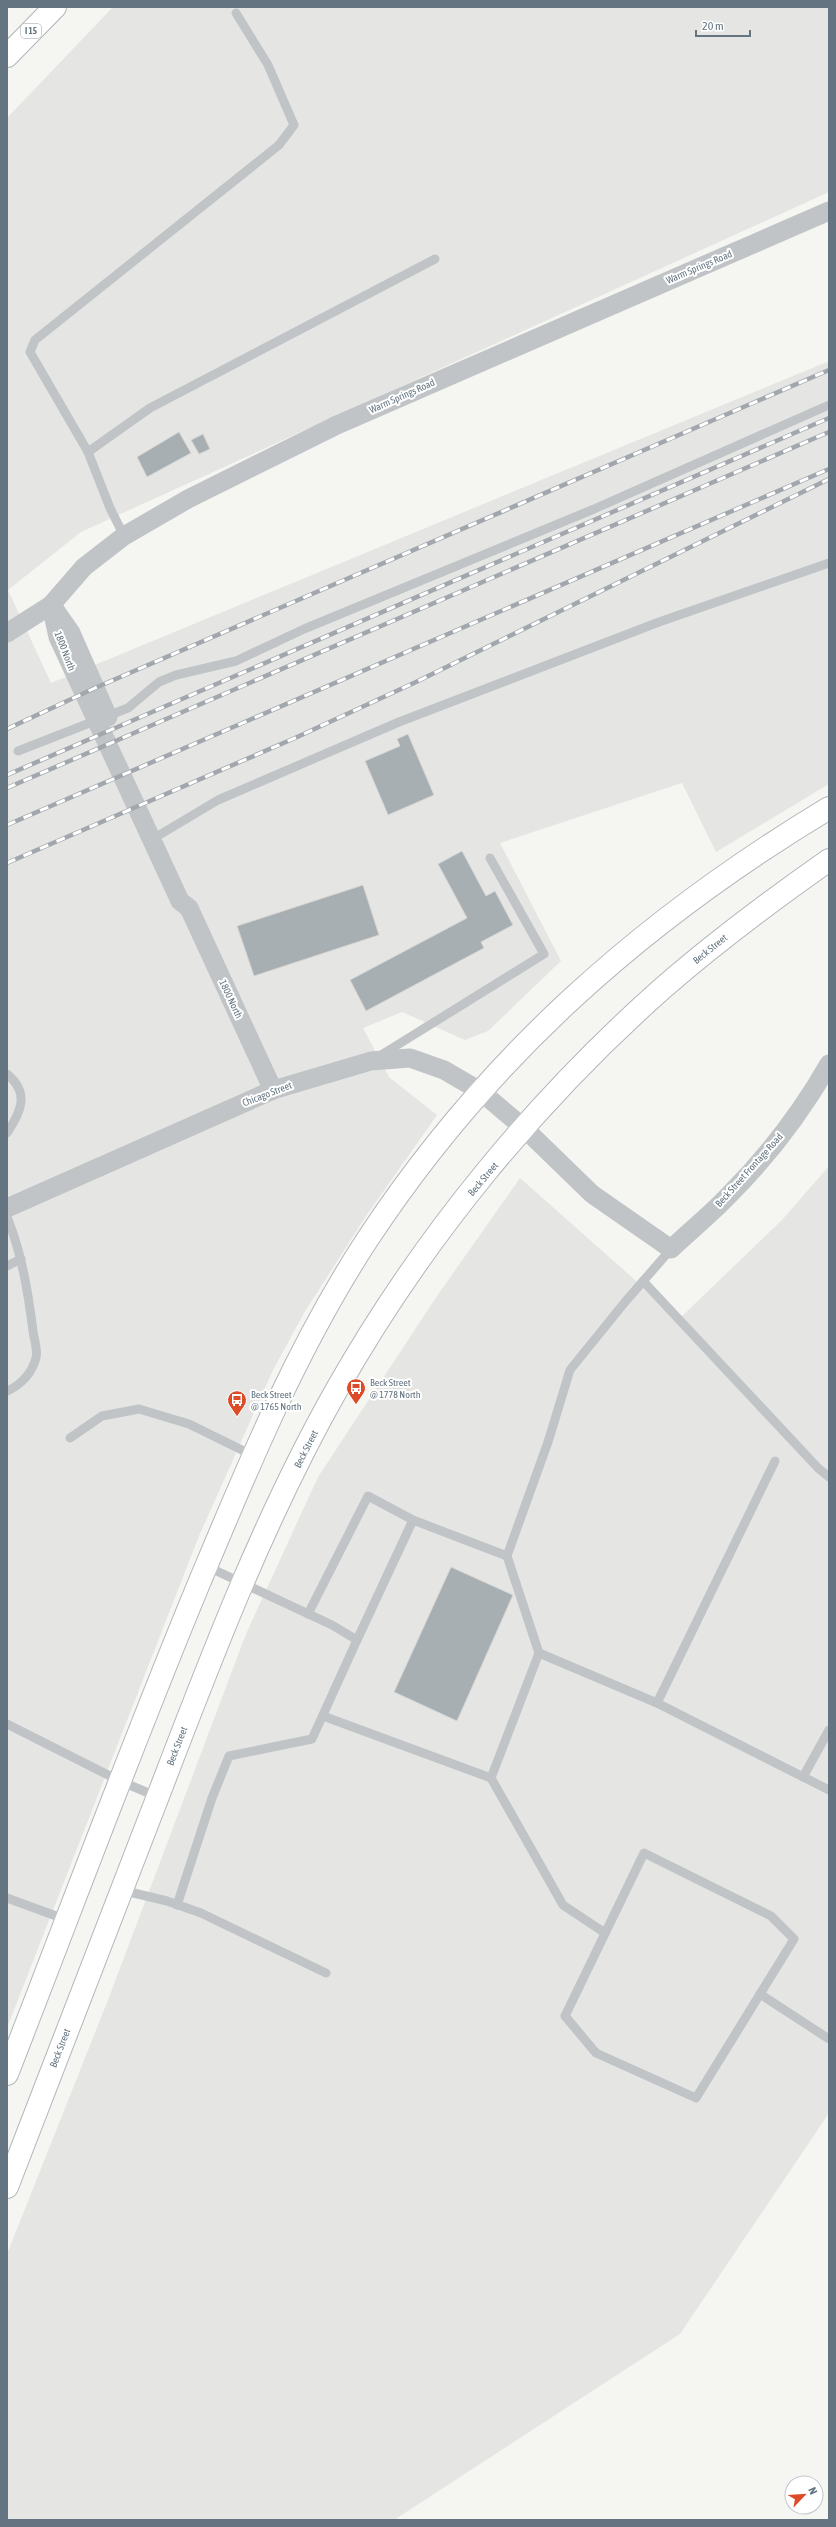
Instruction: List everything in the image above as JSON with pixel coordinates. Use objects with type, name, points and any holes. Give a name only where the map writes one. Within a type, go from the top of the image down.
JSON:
[{"type":"main road","name":"I 15","points":[[7,56],[56,7]]},
{"type":"main road","points":[[7,2074],[120,1781],[206,1566],[252,1456],[307,1341],[367,1240],[404,1187],[480,1091],[562,1006],[657,924],[716,879],[829,808]]},
{"type":"main road","name":"Beck Street","points":[[7,2187],[121,1890],[244,1584],[305,1448],[338,1388],[417,1265],[469,1195],[524,1128],[604,1044],[664,988],[770,901],[829,860]]},
{"type":"street","name":"Warm Springs Road","points":[[7,633],[51,605],[84,567],[124,536],[188,499],[337,425],[829,211]]},
{"type":"street","name":"1800 North","points":[[51,605],[71,633],[102,718],[180,901],[189,908],[273,1090]]},
{"type":"street","name":"1800 North","points":[[102,718],[161,834],[190,897],[189,908]]},
{"type":"street","name":"Chicago Street","points":[[7,1208],[273,1090],[371,1061],[410,1058],[444,1070],[480,1091],[524,1128]]},
{"type":"street","name":"Beck Street Frontage Road","points":[[671,1249],[730,1195],[768,1151],[794,1118],[829,1064]]},
{"type":"street","points":[[524,1128],[592,1194],[671,1249]]},
{"type":"lane","points":[[124,536],[110,508],[88,452],[30,352],[35,340],[279,145],[294,124],[268,65],[236,13]]},
{"type":"lane","points":[[88,452],[150,408],[435,258]]},
{"type":"lane","points":[[18,751],[128,708],[159,682],[176,675],[236,661],[304,629],[594,509],[829,404]]},
{"type":"lane","points":[[161,834],[218,800],[399,722],[659,622],[829,563]]},
{"type":"lane","points":[[371,1061],[544,954],[490,858]]},
{"type":"lane","points":[[7,1074],[14,1080],[22,1099],[20,1113],[7,1133]]},
{"type":"lane","points":[[7,1217],[21,1259],[26,1280],[37,1356],[32,1372],[15,1388],[7,1391]]},
{"type":"lane","points":[[491,1778],[539,1653],[507,1556],[548,1442],[570,1370],[671,1249]]},
{"type":"lane","points":[[7,1266],[21,1259]]},
{"type":"lane","points":[[643,1281],[818,1468],[829,1477]]},
{"type":"lane","points":[[70,1438],[102,1416],[139,1409],[189,1424],[252,1456]]},
{"type":"lane","points":[[657,1703],[775,1461]]},
{"type":"lane","points":[[308,1614],[368,1496],[413,1520],[507,1556]]},
{"type":"lane","points":[[177,1905],[212,1798],[229,1756],[312,1740],[413,1520]]},
{"type":"lane","points":[[206,1566],[308,1614],[357,1640]]},
{"type":"lane","points":[[539,1653],[657,1703],[829,1790]]},
{"type":"lane","points":[[323,1716],[491,1778],[563,1905],[605,1933]]},
{"type":"lane","points":[[7,1724],[120,1781],[158,1797]]},
{"type":"lane","points":[[803,1777],[829,1730]]},
{"type":"lane","points":[[644,1853],[771,1916],[794,1939],[760,1994],[696,2098],[596,2053],[565,2016],[644,1853]]},
{"type":"lane","points":[[121,1890],[177,1905],[242,1931],[326,1973]]},
{"type":"lane","points":[[7,1898],[66,1920]]},
{"type":"lane","points":[[760,1994],[829,2039]]},
{"type":"shaded area","points":[[113,7],[829,7],[829,192],[81,532],[8,590],[51,683],[829,361],[829,784],[716,852],[682,783],[500,843],[561,961],[488,1031],[465,1040],[402,1012],[363,1028],[389,1077],[437,1115],[366,1216],[304,1313],[273,1370],[199,1536],[7,2028],[7,118]]},
{"type":"shaded area","points":[[829,1166],[829,2113],[680,2334],[394,2520],[7,2520],[7,2254],[108,2000],[246,1634],[318,1477],[437,1296],[520,1178],[679,1319],[782,1220]]},
{"type":"building","points":[[179,432],[191,453],[147,477],[137,457]]},
{"type":"building","points":[[203,434],[210,449],[199,454],[191,440]]},
{"type":"building","points":[[408,734],[434,795],[388,815],[365,761],[400,746],[397,739]]},
{"type":"building","points":[[462,851],[486,896],[495,891],[513,925],[481,942],[484,948],[366,1011],[350,980],[467,918],[438,864]]},
{"type":"building","points":[[363,885],[379,935],[254,976],[237,926]]},
{"type":"building","points":[[451,1567],[513,1595],[457,1721],[394,1692]]},
{"type":"railway","points":[[7,729],[95,688],[829,370]]},
{"type":"railway","points":[[7,775],[829,418]]},
{"type":"railway","points":[[7,788],[829,432]]},
{"type":"railway","points":[[7,825],[829,469]]},
{"type":"railway","points":[[7,863],[295,738],[416,682],[829,479]]},
{"type":"place","name":"Beck Street @ 1778 North","points":[[356,1405]]},
{"type":"place","name":"Beck Street @ 1765 North","points":[[237,1417]]}]
